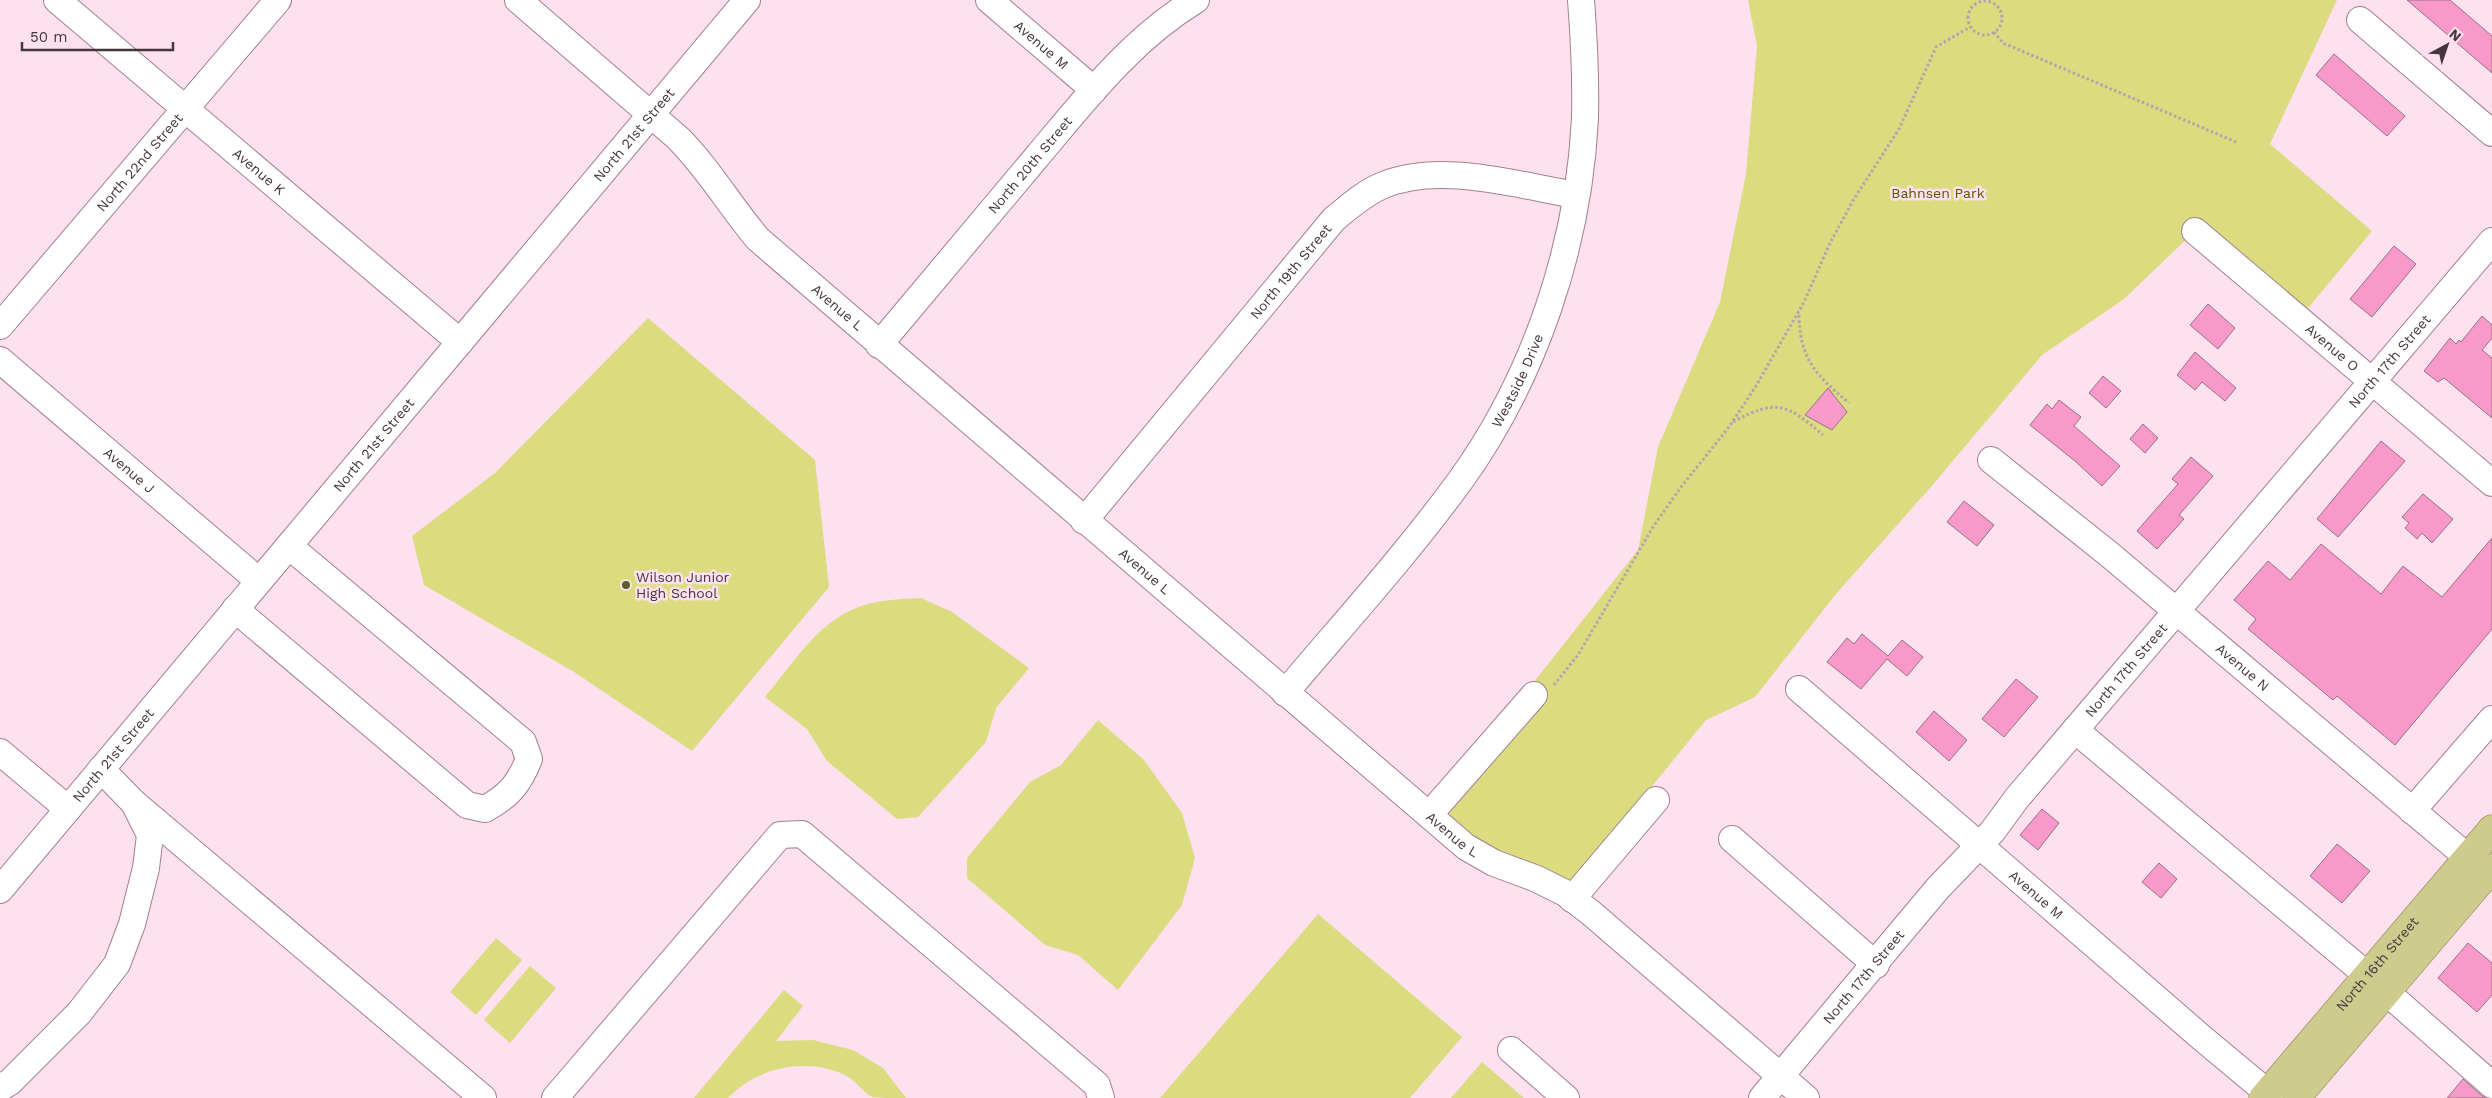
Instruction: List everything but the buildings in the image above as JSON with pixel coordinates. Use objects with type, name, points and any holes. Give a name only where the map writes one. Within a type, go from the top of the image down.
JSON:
[{"type":"main road","name":"North 16th Street","points":[[2269,1096],[2485,869],[2492,828]]},
{"type":"main road","name":"North 16th Street","points":[[2296,1098],[2376,984]]},
{"type":"street","name":"Avenue K","points":[[58,0],[460,342]]},
{"type":"street","name":"North 22nd Street","points":[[0,326],[278,0]]},
{"type":"street","name":"Avenue L","points":[[518,0],[695,155],[738,216],[758,239],[1285,693],[1466,847],[1494,863],[1537,879],[1572,898],[1806,1098]]},
{"type":"street","name":"North 21st Street","points":[[0,890],[747,0]]},
{"type":"street","name":"Avenue M","points":[[989,0],[1094,90]]},
{"type":"street","name":"North 20th Street","points":[[879,344],[1094,90],[1132,49],[1161,24],[1196,0]]},
{"type":"street","name":"Westside Drive","points":[[1285,693],[1461,480],[1496,424],[1524,368],[1554,288],[1569,233],[1576,194],[1585,118],[1585,55],[1581,0]]},
{"type":"street","points":[[2360,20],[2492,133]]},
{"type":"street","name":"North 19th Street","points":[[1084,521],[1334,219],[1358,199],[1380,186],[1404,178],[1427,174],[1454,174],[1576,194]]},
{"type":"street","name":"Avenue O","points":[[2195,231],[2492,483]]},
{"type":"street","name":"North 17th Street","points":[[1762,1098],[1876,965],[1938,888],[1980,844],[2492,241]]},
{"type":"street","name":"Avenue J","points":[[0,360],[259,581]]},
{"type":"street","name":"Avenue N","points":[[1991,460],[2110,555],[2412,811],[2485,869]]},
{"type":"street","points":[[235,610],[467,805],[485,809],[502,800],[521,779],[529,759],[523,742],[289,546]]},
{"type":"street","name":"Avenue M","points":[[1799,689],[2269,1096]]},
{"type":"street","points":[[1429,815],[1543,692]]},
{"type":"street","points":[[2412,811],[2492,719]]},
{"type":"street","points":[[2075,730],[2376,984],[2492,1085]]},
{"type":"street","points":[[0,752],[68,810]]},
{"type":"street","points":[[101,769],[134,803],[483,1098]]},
{"type":"street","points":[[1572,898],[1656,800]]},
{"type":"street","points":[[0,1088],[10,1082],[79,1013],[117,964],[132,924],[146,868],[150,835],[134,803]]},
{"type":"street","points":[[555,1098],[780,835],[802,834],[1097,1085],[1101,1098]]},
{"type":"street","points":[[1732,839],[1876,965]]},
{"type":"street","points":[[1510,1050],[1566,1098]]},
{"type":"path","points":[[1987,1],[1997,7],[2002,17],[1998,28],[1994,32],[1983,35],[1977,34],[1970,26],[1969,11],[1977,3],[1987,1]]},
{"type":"path","points":[[1543,692],[1578,655],[1653,527],[1681,486],[1732,423],[1756,386],[1798,313],[1849,208],[1899,129],[1936,47],[1970,26]]},
{"type":"path","points":[[1994,32],[2003,43],[2236,142]]},
{"type":"path","points":[[1798,313],[1799,331],[1807,360],[1825,384],[1848,404]]},
{"type":"path","points":[[1732,423],[1757,410],[1780,407],[1799,414],[1823,435]]},
{"type":"green space","name":"Bahnsen Park","points":[[1748,0],[2337,0],[2270,144],[2372,231],[2299,319],[2195,231],[2124,299],[2042,355],[1936,481],[1836,594],[1755,697],[1706,720],[1565,893],[1429,815],[1638,550],[1658,447],[1720,302],[1746,174],[1757,46]]},
{"type":"green space","points":[[648,318],[815,460],[829,587],[692,751],[574,672],[424,585],[412,536],[495,473]]},
{"type":"green space","points":[[921,598],[952,612],[1029,668],[996,708],[986,742],[918,817],[897,819],[827,761],[807,729],[765,697],[806,646],[829,624],[842,615],[872,603],[896,599]]},
{"type":"green space","points":[[1098,720],[1144,760],[1182,813],[1195,858],[1182,905],[1118,990],[1078,955],[1045,945],[967,878],[967,858],[1030,782],[1061,765]]},
{"type":"green space","points":[[1318,914],[1462,1037],[1410,1098],[1160,1098]]},
{"type":"green space","points":[[496,938],[522,960],[476,1015],[450,992]]},
{"type":"green space","points":[[530,966],[556,988],[510,1043],[484,1020]]},
{"type":"green space","points":[[784,990],[803,1006],[776,1041],[813,1040],[853,1050],[883,1068],[906,1098],[872,1097],[845,1075],[830,1070],[798,1066],[767,1072],[740,1087],[728,1098],[694,1098]]},
{"type":"green space","points":[[1482,1062],[1524,1098],[1451,1098]]},
{"type":"place","name":"Wilson Junior High School","points":[[626,585]]}]
